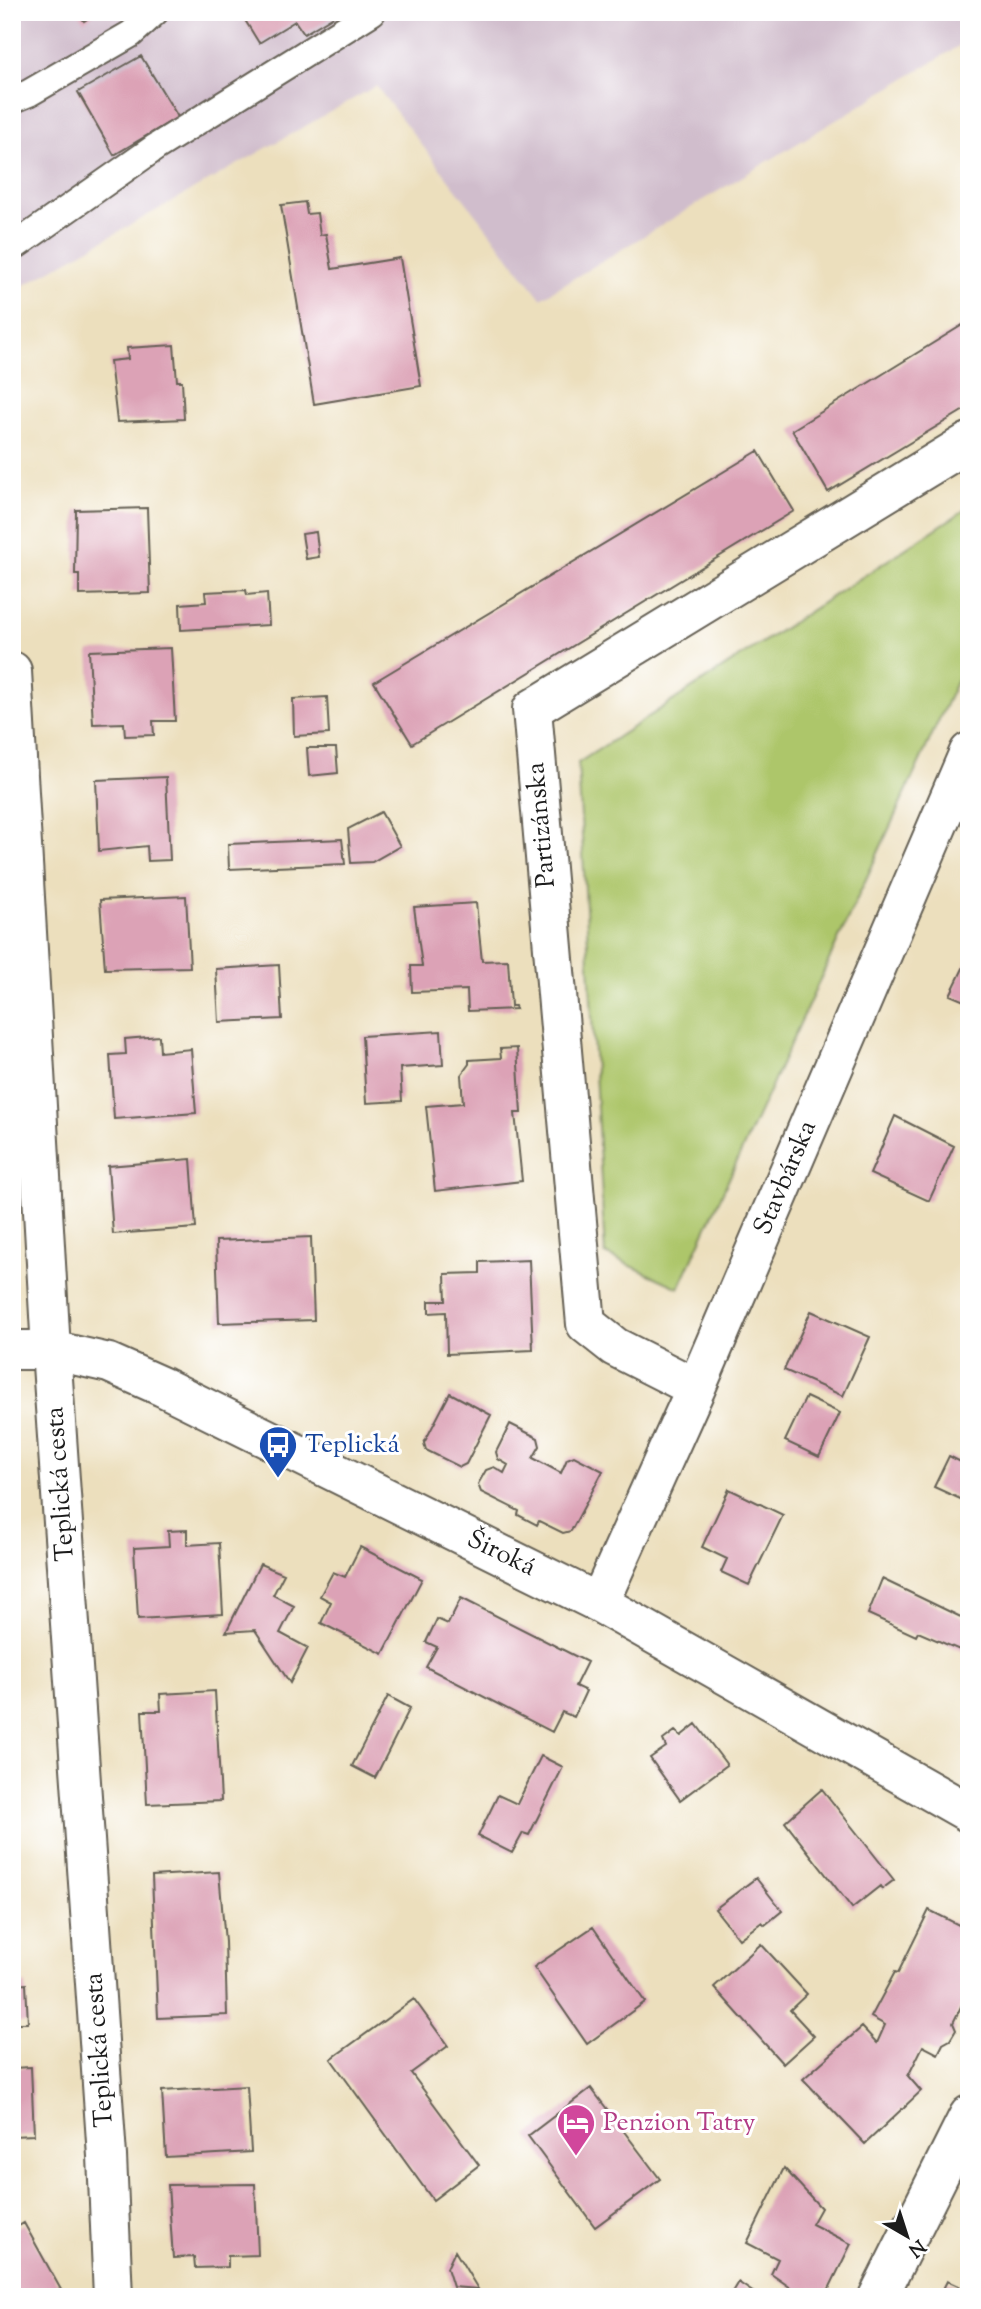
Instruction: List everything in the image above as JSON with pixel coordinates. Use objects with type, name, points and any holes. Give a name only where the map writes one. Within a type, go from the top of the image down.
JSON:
[{"type":"street","name":"Partizánska","points":[[696,1388],[615,1347],[586,1324],[532,709],[969,442]]},
{"type":"street","name":"Teplická cesta","points":[[12,671],[19,916],[107,2156],[113,2297]]},
{"type":"street","name":"Stavbárska","points":[[599,1603],[696,1388],[969,752]]},
{"type":"street","name":"Široká","points":[[12,1350],[51,1350],[109,1363],[163,1387],[599,1603],[969,1813]]},
{"type":"street","points":[[878,2297],[969,2115]]},
{"type":"lane","points":[[12,100],[29,93],[131,34],[155,12]]},
{"type":"lane","points":[[12,247],[156,147],[372,12]]},
{"type":"shaded area","points":[[12,12],[969,12],[969,40],[541,298],[376,86],[12,292]]},
{"type":"green space","points":[[969,507],[969,654],[679,1288],[605,1254],[578,763]]},
{"type":"building","points":[[78,12],[97,12],[84,21]]},
{"type":"building","points":[[240,12],[340,12],[304,34],[295,21],[259,43]]},
{"type":"building","points":[[141,56],[178,117],[114,155],[78,92]]},
{"type":"building","points":[[305,202],[307,214],[317,213],[320,235],[326,234],[332,269],[400,258],[421,386],[314,404],[281,205]]},
{"type":"building","points":[[969,321],[969,407],[828,492],[792,430]]},
{"type":"building","points":[[174,345],[177,381],[182,381],[184,419],[117,422],[110,361],[128,359],[127,348]]},
{"type":"building","points":[[758,451],[794,511],[412,744],[374,682]]},
{"type":"building","points":[[147,508],[150,593],[79,595],[79,574],[75,574],[76,510]]},
{"type":"building","points":[[316,532],[319,557],[306,559],[302,534]]},
{"type":"building","points":[[246,590],[247,595],[267,593],[269,625],[181,630],[180,604],[206,602],[205,592]]},
{"type":"building","points":[[171,648],[175,721],[153,721],[154,735],[125,736],[124,723],[93,724],[89,651]]},
{"type":"building","points":[[327,697],[329,734],[294,736],[293,699]]},
{"type":"building","points":[[307,748],[336,748],[338,773],[309,776]]},
{"type":"building","points":[[166,777],[170,860],[148,861],[147,846],[99,851],[96,780]]},
{"type":"building","points":[[381,812],[400,846],[372,862],[351,863],[348,829]]},
{"type":"building","points":[[342,839],[345,864],[229,869],[228,844]]},
{"type":"building","points":[[186,896],[190,967],[105,969],[100,900]]},
{"type":"building","points":[[476,903],[482,961],[508,960],[511,1006],[516,1009],[468,1011],[467,990],[412,992],[411,966],[422,966],[414,907]]},
{"type":"building","points":[[969,956],[969,1003],[950,995]]},
{"type":"building","points":[[279,965],[282,1019],[219,1022],[216,969]]},
{"type":"building","points":[[441,1031],[443,1065],[400,1068],[402,1101],[366,1103],[362,1036]]},
{"type":"building","points":[[159,1036],[160,1052],[191,1049],[196,1113],[114,1119],[110,1055],[126,1054],[125,1039]]},
{"type":"building","points":[[517,1048],[521,1113],[515,1113],[522,1181],[435,1191],[426,1106],[463,1103],[461,1075],[469,1060],[501,1058],[500,1049]]},
{"type":"building","points":[[895,1116],[954,1146],[929,1201],[870,1174]]},
{"type":"building","points":[[191,1159],[196,1228],[113,1234],[108,1166]]},
{"type":"building","points":[[311,1237],[314,1320],[219,1323],[216,1241]]},
{"type":"building","points":[[529,1260],[533,1350],[447,1354],[446,1312],[429,1313],[429,1301],[446,1301],[445,1274],[480,1273],[480,1262]]},
{"type":"building","points":[[811,1311],[870,1337],[843,1396],[784,1370]]},
{"type":"building","points":[[450,1393],[491,1415],[466,1464],[460,1467],[426,1450],[424,1443]]},
{"type":"building","points":[[806,1397],[840,1413],[819,1457],[785,1441]]},
{"type":"building","points":[[510,1424],[538,1438],[540,1446],[533,1458],[561,1473],[567,1459],[574,1456],[603,1471],[571,1531],[563,1533],[539,1521],[537,1525],[518,1515],[519,1511],[481,1492],[478,1484],[486,1470],[494,1467],[504,1473],[508,1465],[498,1459],[496,1452]]},
{"type":"building","points":[[949,1456],[969,1466],[969,1503],[934,1487]]},
{"type":"building","points":[[729,1489],[783,1515],[749,1585],[721,1572],[727,1559],[702,1547]]},
{"type":"building","points":[[187,1530],[187,1545],[219,1543],[223,1614],[138,1619],[134,1548],[169,1546],[168,1531]]},
{"type":"building","points":[[360,1547],[422,1579],[383,1654],[321,1623],[331,1602],[320,1596],[333,1572],[345,1577]]},
{"type":"building","points":[[260,1564],[284,1574],[273,1595],[294,1606],[280,1633],[308,1648],[290,1683],[255,1630],[226,1632]]},
{"type":"building","points":[[882,1579],[969,1621],[969,1654],[918,1632],[916,1636],[868,1614]]},
{"type":"building","points":[[461,1598],[587,1662],[575,1686],[586,1691],[574,1717],[562,1712],[552,1732],[426,1667],[437,1647],[426,1642],[437,1619],[448,1624]]},
{"type":"building","points":[[215,1691],[221,1801],[147,1804],[142,1711],[161,1711],[160,1694]]},
{"type":"building","points":[[388,1696],[410,1708],[375,1778],[352,1766]]},
{"type":"building","points":[[696,1724],[727,1765],[680,1800],[650,1758],[666,1747],[663,1740],[675,1731],[681,1736]]},
{"type":"building","points":[[541,1756],[563,1767],[529,1835],[523,1833],[512,1853],[478,1836],[498,1795],[517,1804]]},
{"type":"building","points":[[14,1787],[20,1876],[12,1876]]},
{"type":"building","points":[[822,1789],[894,1880],[882,1889],[880,1886],[852,1908],[785,1822]]},
{"type":"building","points":[[219,1872],[227,2015],[158,2018],[152,1876]]},
{"type":"building","points":[[756,1878],[782,1911],[765,1925],[762,1922],[739,1939],[715,1909]]},
{"type":"building","points":[[929,1910],[969,1930],[969,1990],[953,2023],[956,2030],[950,2040],[943,2044],[938,2054],[923,2046],[908,2076],[921,2091],[865,2144],[803,2079],[862,2027],[877,2043],[885,2025],[871,2017],[895,1972],[898,1973]]},
{"type":"building","points":[[593,1927],[645,2002],[587,2044],[534,1967]]},
{"type":"building","points":[[761,1944],[807,1994],[790,2010],[814,2036],[783,2064],[714,1987]]},
{"type":"building","points":[[12,1970],[15,1985],[26,1984],[28,2023],[12,2023]]},
{"type":"building","points":[[414,1999],[448,2046],[411,2073],[479,2165],[433,2200],[331,2059]]},
{"type":"building","points":[[31,2067],[34,2135],[12,2136],[12,2068]]},
{"type":"building","points":[[247,2086],[251,2152],[166,2157],[162,2091]]},
{"type":"building","points":[[591,2088],[660,2179],[595,2227],[528,2136]]},
{"type":"building","points":[[784,2168],[821,2208],[812,2224],[851,2244],[825,2297],[804,2297],[771,2274],[778,2259],[747,2243]]},
{"type":"building","points":[[255,2184],[258,2255],[228,2256],[228,2267],[195,2268],[194,2257],[173,2258],[168,2185]]},
{"type":"building","points":[[24,2223],[65,2297],[12,2297],[12,2230]]},
{"type":"building","points":[[455,2251],[478,2289],[453,2287],[447,2268]]},
{"type":"building","points":[[947,2281],[969,2291],[969,2297],[939,2297]]},
{"type":"building","points":[[738,2282],[760,2297],[729,2297]]},
{"type":"place","name":"Teplická","points":[[278,1479]]},
{"type":"place","name":"Penzion Tatry","points":[[576,2157]]}]
